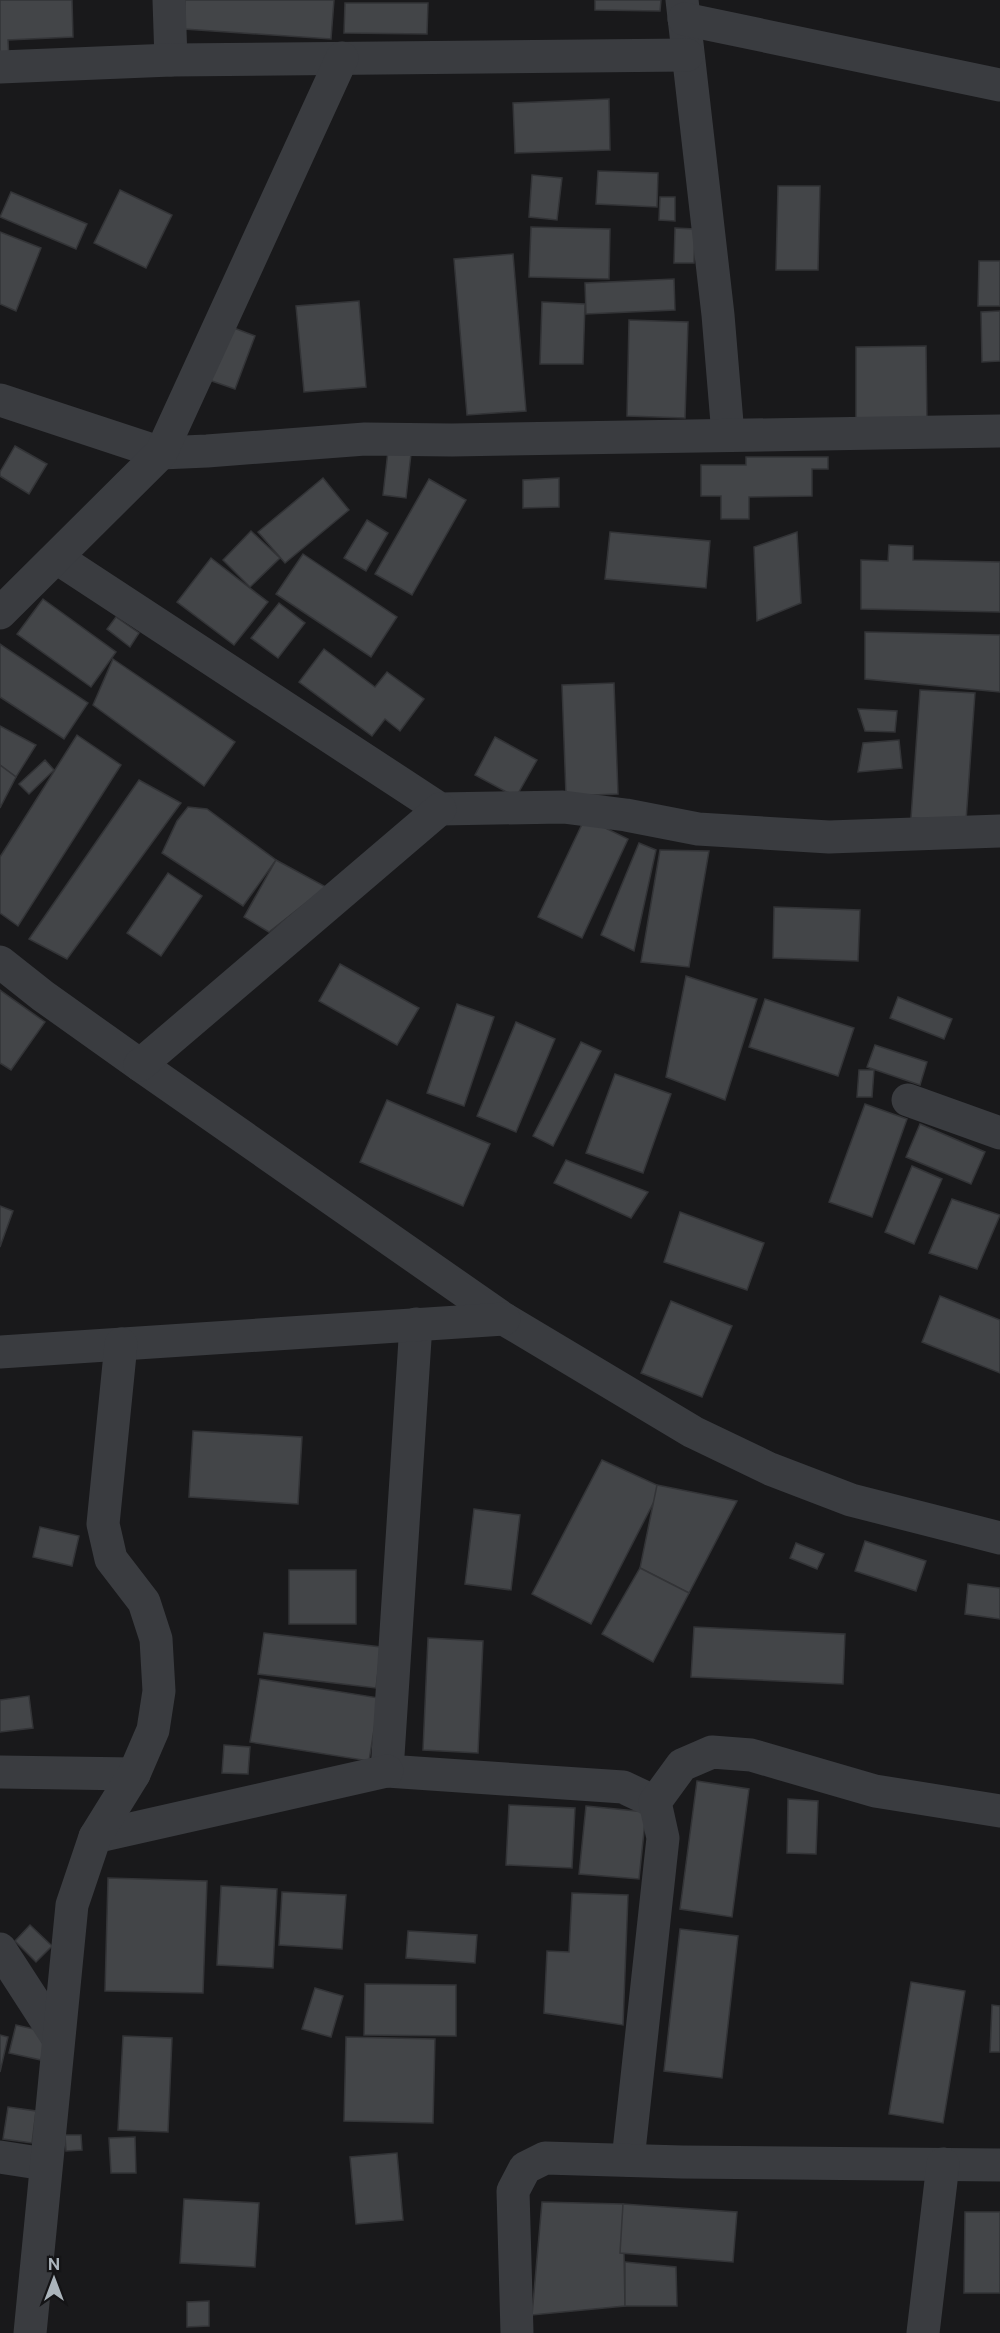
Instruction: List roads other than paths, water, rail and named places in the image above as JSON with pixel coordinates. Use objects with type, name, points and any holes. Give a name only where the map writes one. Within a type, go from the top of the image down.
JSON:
[{"type":"street","points":[[169,0],[171,60]]},
{"type":"street","points":[[728,435],[718,315],[683,10],[1000,85]]},
{"type":"street","points":[[0,67],[171,60],[687,55]]},
{"type":"street","points":[[0,613],[161,453],[342,58]]},
{"type":"street","points":[[0,400],[161,453],[207,452],[365,439],[452,440],[1000,431]]},
{"type":"street","points":[[57,558],[440,809],[563,807],[626,815],[698,829],[829,837],[1000,831]]},
{"type":"street","points":[[140,1065],[440,809]]},
{"type":"street","points":[[0,962],[43,996],[140,1065],[504,1319],[693,1432],[770,1469],[851,1500],[1000,1538]]},
{"type":"street","points":[[908,1100],[1000,1132]]},
{"type":"street","points":[[0,1352],[504,1319]]},
{"type":"street","points":[[387,1771],[416,1324]]},
{"type":"street","points":[[30,2333],[57,2037],[72,1905],[95,1837],[134,1774],[153,1730],[159,1691],[156,1639],[144,1602],[111,1559],[103,1524],[121,1344]]},
{"type":"street","points":[[628,2160],[663,1838],[655,1802],[682,1765],[712,1752],[751,1755],[875,1791],[1000,1811]]},
{"type":"street","points":[[95,1837],[387,1771],[623,1787],[655,1802]]},
{"type":"street","points":[[0,1772],[134,1774]]},
{"type":"street","points":[[0,1949],[57,2037]]},
{"type":"street","points":[[0,2157],[45,2164]]},
{"type":"street","points":[[518,2333],[513,2191],[525,2168],[545,2158],[1000,2165]]},
{"type":"street","points":[[923,2333],[943,2164]]}]
